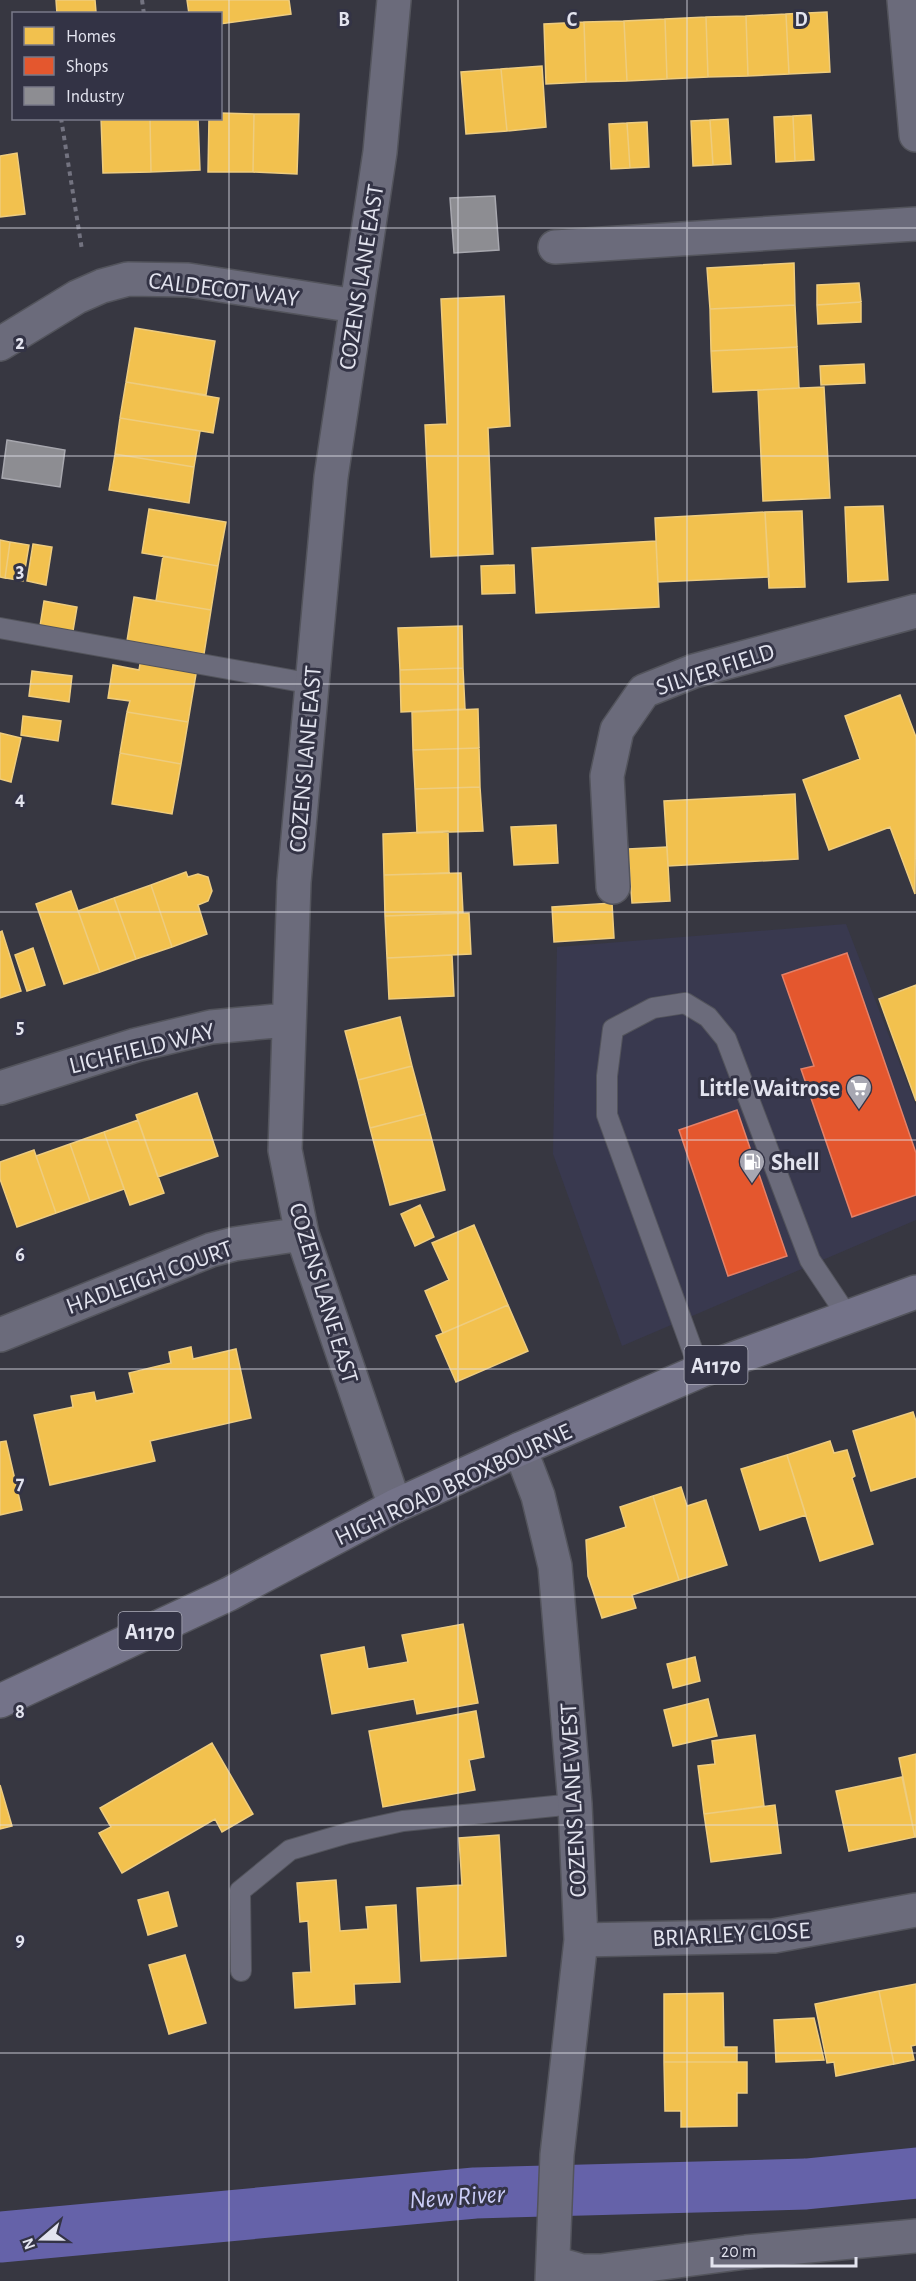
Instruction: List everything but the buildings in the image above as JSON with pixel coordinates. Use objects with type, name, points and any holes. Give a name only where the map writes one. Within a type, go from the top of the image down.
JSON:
[{"type":"main road","name":"HIGH ROAD BROXBOURNE","points":[[0,1701],[229,1594],[395,1506],[520,1449],[700,1371],[916,1292]]},
{"type":"street","name":"COZENS LANE EAST","points":[[394,0],[380,152],[331,477],[294,882],[287,1020],[285,1150],[302,1234],[395,1506]]},
{"type":"street","points":[[904,0],[916,135]]},
{"type":"street","points":[[555,247],[916,224]]},
{"type":"street","name":"CALDECOT WAY","points":[[0,344],[39,318],[89,292],[128,279],[168,279],[356,306]]},
{"type":"street","name":"SILVER FIELD","points":[[613,887],[607,776],[617,730],[644,691],[694,671],[916,611]]},
{"type":"street","name":"LICHFIELD WAY","points":[[0,1088],[136,1045],[211,1027],[287,1020]]},
{"type":"street","name":"HADLEIGH COURT","points":[[0,1335],[211,1251],[234,1244],[302,1234]]},
{"type":"street","name":"COZENS LANE WEST","points":[[520,1449],[538,1496],[555,1566],[575,1804],[581,1940],[557,2155],[553,2272]]},
{"type":"street","name":"BRIARLEY CLOSE","points":[[581,1940],[774,1936],[916,1910]]},
{"type":"street","points":[[553,2272],[601,2271],[746,2252],[916,2236]]},
{"type":"lane","points":[[0,628],[313,684]]},
{"type":"lane","points":[[700,1371],[607,1115],[607,1076],[613,1029],[653,1008],[685,1003],[708,1017],[726,1039],[810,1260],[848,1317]]},
{"type":"lane","points":[[241,1971],[240,1891],[290,1850],[348,1833],[403,1821],[575,1804]]},
{"type":"path","points":[[61,120],[89,292]]},
{"type":"shaded area","points":[[846,924],[916,1106],[916,1220],[622,1346],[553,1154],[557,947]]},
{"type":"waterway","name":"New River","points":[[0,2237],[475,2193],[806,2184],[916,2173]]},
{"type":"place","name":"Little Waitrose","points":[[859,1111]]},
{"type":"place","name":"Shell","points":[[752,1185]]}]
